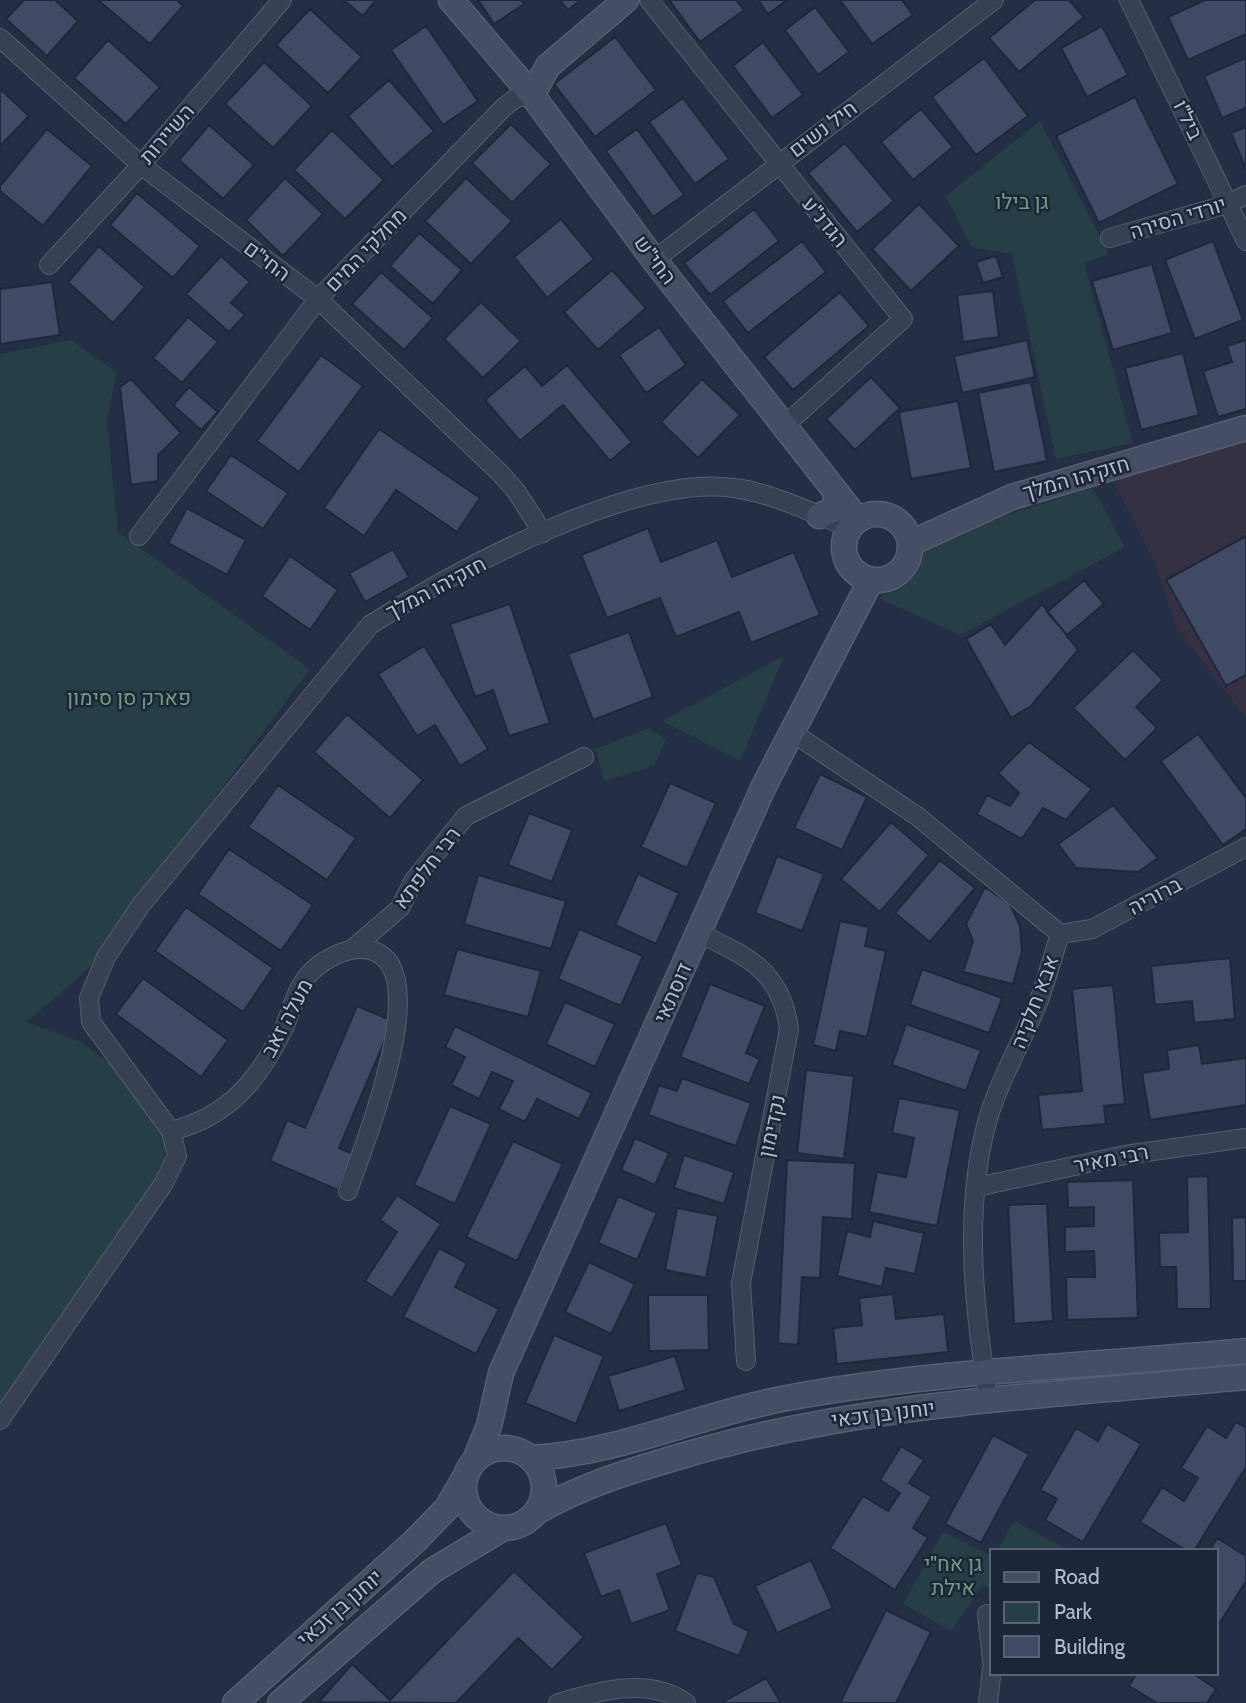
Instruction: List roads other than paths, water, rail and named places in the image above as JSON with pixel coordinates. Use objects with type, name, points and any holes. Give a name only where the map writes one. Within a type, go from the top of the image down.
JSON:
[{"type":"street","name":"השיירות","points":[[49,265],[141,165],[282,0]]},
{"type":"street","name":"החי\"ש","points":[[452,0],[532,95],[654,260],[838,494],[854,524]]},
{"type":"street","points":[[532,95],[548,65],[626,0]]},
{"type":"street","name":"הגדנ\"ע","points":[[649,0],[903,319],[785,425]]},
{"type":"street","name":"חיל נשים","points":[[654,260],[994,0]]},
{"type":"street","name":"ביל\"ו","points":[[1129,0],[1246,241]]},
{"type":"street","name":"החי\"ם","points":[[0,38],[141,165],[318,299],[500,474],[516,491],[543,533]]},
{"type":"street","name":"מחלקי המים","points":[[139,537],[318,299],[504,107],[516,99],[532,95]]},
{"type":"street","name":"יורדי הסירה","points":[[1110,238],[1228,204],[1246,195]]},
{"type":"street","name":"חזקיהו המלך","points":[[911,543],[1012,497],[1246,428]]},
{"type":"street","name":"חזקיהו המלך","points":[[171,1132],[91,1021],[89,998],[106,957],[141,905],[370,625],[409,600],[543,533],[621,502],[690,488],[734,488],[819,516],[854,524]]},
{"type":"street","points":[[819,516],[833,510],[838,494]]},
{"type":"street","points":[[879,514],[890,516],[908,532],[911,543],[906,566],[894,577],[871,580],[851,569],[846,558],[845,539],[854,524],[879,514]]},
{"type":"street","name":"דוסתאי","points":[[470,1468],[493,1412],[501,1373],[790,731],[849,626],[871,580]]},
{"type":"street","name":"אבא חלקיה","points":[[790,731],[917,816],[1060,934],[1039,998],[988,1119],[977,1187],[973,1247],[989,1401]]},
{"type":"street","name":"רבי חלפתא","points":[[351,950],[400,908],[414,880],[466,816],[584,757]]},
{"type":"street","name":"ברוריה","points":[[1060,934],[1093,929],[1246,847]]},
{"type":"street","name":"נקדימון","points":[[700,934],[744,955],[777,986],[786,1003],[789,1030],[741,1283],[746,1361]]},
{"type":"street","points":[[348,1191],[386,1077],[400,997],[396,975],[383,955],[369,949],[351,950]]},
{"type":"street","name":"מעלה זאב","points":[[171,1132],[195,1125],[223,1111],[242,1092],[256,1076],[284,1028],[309,973],[328,957],[351,950]]},
{"type":"street","points":[[0,1420],[164,1184],[177,1156],[171,1132]]},
{"type":"street","name":"רבי מאיר","points":[[977,1187],[1125,1155],[1246,1138]]},
{"type":"street","name":"יוחנן בן זכאי","points":[[520,1454],[562,1457],[787,1398],[985,1374],[1246,1351]]},
{"type":"street","name":"יוחנן בן זכאי","points":[[535,1513],[572,1492],[597,1482],[727,1442],[848,1418],[989,1401],[1246,1377]]},
{"type":"street","points":[[493,1412],[502,1440],[520,1454],[543,1482],[543,1496],[535,1513],[525,1522],[502,1529],[478,1519],[469,1508],[464,1495],[470,1468],[490,1451],[520,1454]]},
{"type":"street","name":"יוחנן בן זכאי","points":[[235,1703],[434,1523],[456,1495],[470,1468]]},
{"type":"street","name":"יוחנן בן זכאי","points":[[279,1703],[432,1571],[502,1529]]},
{"type":"street","points":[[987,1614],[990,1642]]},
{"type":"street","points":[[988,1703],[991,1675]]},
{"type":"street","points":[[558,1703],[602,1692],[633,1688],[657,1688],[686,1703]]},
{"type":"park label","name":"גן בילו","points":[[1022,202]]},
{"type":"park label","name":"פארק סן סימון","points":[[129,698]]},
{"type":"park label","name":"גן אח\"י אילת","points":[[953,1576]]}]
